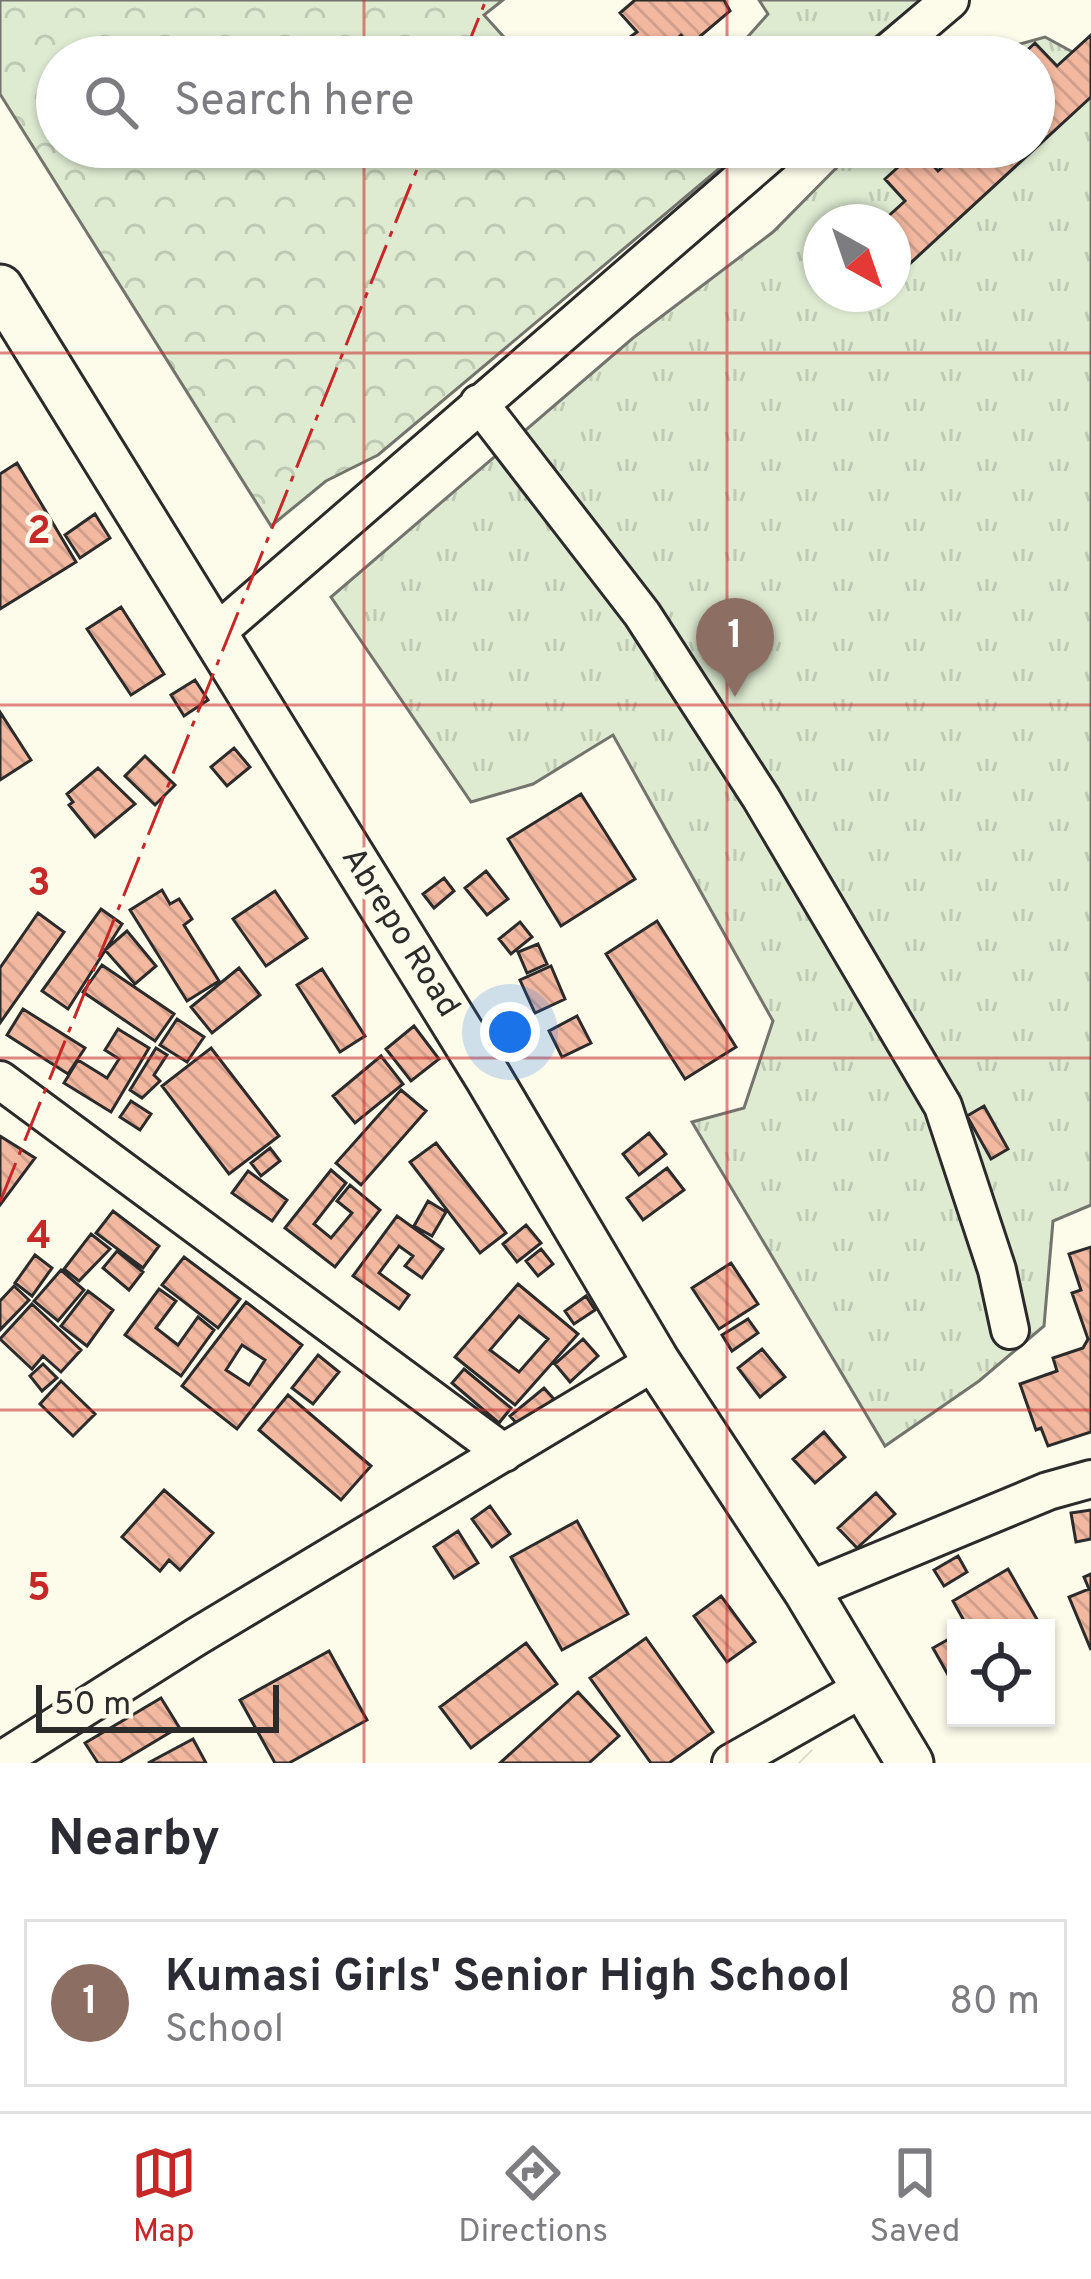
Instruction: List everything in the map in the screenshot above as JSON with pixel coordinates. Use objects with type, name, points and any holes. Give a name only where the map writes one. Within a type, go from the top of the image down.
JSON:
[{"type":"main road","name":"Abrepo Road","points":[[0,289],[488,1077],[656,1361],[807,1591],[910,1763]]},
{"type":"street","points":[[908,36],[950,0]]},
{"type":"street","points":[[215,634],[753,168]]},
{"type":"street","points":[[478,404],[642,614],[761,798],[943,1106],[997,1270],[1010,1330]]},
{"type":"street","points":[[0,1080],[504,1453]]},
{"type":"street","points":[[0,1761],[196,1637],[656,1361]]},
{"type":"street","points":[[807,1591],[1048,1491],[1091,1479]]},
{"type":"street","points":[[731,1763],[793,1747],[865,1687]]},
{"type":"green space","points":[[0,0],[503,0],[484,15],[503,36],[36,36],[36,151],[0,94]]},
{"type":"green space","points":[[759,0],[921,0],[877,36],[748,36],[768,14]]},
{"type":"green space","points":[[1055,42],[1091,62],[1091,1205],[1053,1221],[1044,1326],[979,1381],[885,1446],[692,1122],[744,1108],[773,1021],[613,735],[533,784],[471,802],[331,597],[633,338],[773,232],[836,168],[1055,168]]},
{"type":"green space","points":[[46,168],[720,168],[378,455],[326,481],[271,526]]},
{"type":"building","points":[[635,0],[724,0],[730,11],[701,36],[631,36],[637,32],[620,13]]},
{"type":"building","points":[[1091,35],[1091,97],[1055,130],[1055,64]]},
{"type":"building","points":[[897,168],[1014,168],[911,263],[911,204],[902,204],[905,201],[885,179]]},
{"type":"building","points":[[17,463],[76,562],[0,609],[0,474]]},
{"type":"building","points":[[95,514],[110,538],[80,558],[65,535]]},
{"type":"building","points":[[121,607],[164,674],[131,695],[87,629]]},
{"type":"building","points":[[195,680],[208,700],[184,716],[171,695]]},
{"type":"building","points":[[0,712],[31,760],[0,780]]},
{"type":"building","points":[[234,748],[250,767],[227,786],[211,767]]},
{"type":"building","points":[[145,756],[175,785],[155,805],[125,776]]},
{"type":"building","points":[[98,768],[135,804],[95,837],[69,805],[73,802],[67,794]]},
{"type":"building","points":[[581,794],[635,879],[561,926],[508,839]]},
{"type":"building","points":[[486,871],[508,899],[487,915],[465,888]]},
{"type":"building","points":[[444,878],[454,891],[434,908],[423,894]]},
{"type":"building","points":[[162,890],[170,904],[179,899],[192,919],[184,925],[219,981],[187,1001],[130,910]]},
{"type":"building","points":[[275,891],[307,938],[266,966],[233,919]]},
{"type":"building","points":[[101,909],[122,924],[68,1009],[42,991]]},
{"type":"building","points":[[38,913],[64,932],[0,1023],[0,968]]},
{"type":"building","points":[[657,921],[736,1047],[685,1079],[606,954]]},
{"type":"building","points":[[520,922],[532,937],[511,954],[499,939]]},
{"type":"building","points":[[127,931],[156,966],[135,984],[105,950]]},
{"type":"building","points":[[538,944],[547,964],[527,973],[518,952]]},
{"type":"building","points":[[102,965],[174,1014],[155,1041],[83,992]]},
{"type":"building","points":[[551,966],[565,999],[535,1013],[520,980]]},
{"type":"building","points":[[239,968],[260,995],[212,1033],[191,1007]]},
{"type":"building","points":[[322,969],[365,1036],[340,1052],[297,985]]},
{"type":"building","points":[[23,1009],[85,1048],[68,1074],[7,1035]]},
{"type":"building","points":[[577,1016],[591,1043],[562,1057],[549,1031]]},
{"type":"building","points":[[177,1019],[204,1037],[187,1062],[160,1045]]},
{"type":"building","points":[[414,1026],[439,1059],[411,1081],[386,1049]]},
{"type":"building","points":[[118,1029],[149,1048],[111,1112],[64,1083],[78,1060],[107,1078],[119,1059],[105,1050]]},
{"type":"building","points":[[156,1048],[167,1055],[154,1075],[160,1081],[142,1098],[130,1090]]},
{"type":"building","points":[[211,1048],[279,1136],[229,1174],[162,1086]]},
{"type":"building","points":[[381,1056],[403,1084],[355,1123],[333,1096]]},
{"type":"building","points":[[401,1090],[426,1111],[361,1185],[336,1163]]},
{"type":"building","points":[[131,1101],[151,1114],[140,1130],[120,1117]]},
{"type":"building","points":[[984,1106],[1008,1149],[991,1159],[967,1116]]},
{"type":"building","points":[[649,1133],[666,1154],[639,1175],[623,1154]]},
{"type":"building","points":[[0,1136],[35,1158],[0,1205]]},
{"type":"building","points":[[436,1143],[506,1233],[480,1253],[410,1162]]},
{"type":"building","points":[[270,1148],[280,1161],[261,1176],[251,1163]]},
{"type":"building","points":[[667,1168],[684,1190],[643,1220],[627,1198]]},
{"type":"building","points":[[331,1170],[346,1183],[314,1224],[331,1238],[352,1213],[337,1201],[350,1185],[380,1210],[335,1267],[285,1228]]},
{"type":"building","points":[[248,1171],[287,1200],[272,1221],[232,1193]]},
{"type":"building","points":[[428,1201],[446,1212],[432,1236],[414,1226]]},
{"type":"building","points":[[113,1211],[159,1246],[143,1268],[96,1233]]},
{"type":"building","points":[[397,1216],[443,1249],[422,1278],[405,1266],[413,1256],[399,1246],[379,1273],[409,1295],[399,1309],[353,1276]]},
{"type":"building","points":[[526,1225],[541,1243],[517,1262],[503,1244]]},
{"type":"building","points":[[91,1234],[110,1249],[79,1281],[64,1269]]},
{"type":"building","points":[[1091,1247],[1091,1432],[1048,1446],[1041,1428],[1036,1430],[1020,1384],[1057,1371],[1053,1358],[1083,1348],[1088,1339],[1072,1293],[1081,1290],[1069,1254]]},
{"type":"building","points":[[541,1249],[553,1264],[538,1276],[526,1261]]},
{"type":"building","points":[[117,1251],[143,1272],[129,1290],[103,1268]]},
{"type":"building","points":[[35,1255],[52,1268],[32,1296],[15,1283]]},
{"type":"building","points":[[184,1257],[240,1299],[218,1328],[162,1285]]},
{"type":"building","points":[[731,1263],[758,1304],[719,1329],[692,1288]]},
{"type":"building","points":[[61,1270],[84,1290],[58,1321],[34,1301]]},
{"type":"building","points":[[518,1284],[578,1334],[515,1405],[455,1357]],"holes":[[[519,1316],[548,1339],[519,1372],[490,1350]]]},
{"type":"building","points":[[14,1286],[29,1300],[0,1330],[0,1301]]},
{"type":"building","points":[[159,1289],[176,1301],[156,1328],[178,1345],[198,1317],[214,1330],[181,1376],[125,1335]]},
{"type":"building","points":[[88,1291],[113,1310],[87,1346],[61,1326]]},
{"type":"building","points":[[586,1296],[595,1310],[574,1324],[565,1311]]},
{"type":"building","points":[[246,1302],[302,1345],[237,1429],[182,1386]],"holes":[[[242,1345],[265,1360],[249,1385],[226,1370]]]},
{"type":"building","points":[[32,1304],[81,1350],[61,1372],[43,1356],[32,1369],[0,1339]]},
{"type":"building","points":[[748,1319],[758,1333],[732,1351],[722,1335]]},
{"type":"building","points":[[583,1339],[598,1356],[570,1382],[555,1364]]},
{"type":"building","points":[[762,1349],[785,1377],[760,1397],[738,1368]]},
{"type":"building","points":[[318,1355],[339,1372],[313,1404],[292,1388]]},
{"type":"building","points":[[43,1364],[57,1378],[42,1391],[30,1376]]},
{"type":"building","points":[[464,1369],[511,1408],[499,1423],[452,1383]]},
{"type":"building","points":[[61,1381],[95,1414],[73,1436],[40,1404]]},
{"type":"building","points":[[544,1388],[554,1399],[520,1427],[510,1416]]},
{"type":"building","points":[[288,1395],[371,1466],[341,1500],[259,1430]]},
{"type":"building","points":[[824,1432],[845,1457],[815,1483],[793,1459]]},
{"type":"building","points":[[164,1490],[213,1533],[180,1570],[169,1560],[160,1571],[122,1537]]},
{"type":"building","points":[[876,1493],[895,1514],[857,1548],[838,1528]]},
{"type":"building","points":[[490,1506],[510,1534],[492,1547],[472,1519]]},
{"type":"building","points":[[1091,1510],[1091,1539],[1076,1542],[1071,1513]]},
{"type":"building","points":[[577,1521],[628,1614],[562,1650],[511,1557]]},
{"type":"building","points":[[458,1531],[478,1563],[454,1578],[434,1547]]},
{"type":"building","points":[[958,1556],[967,1572],[944,1586],[934,1570]]},
{"type":"building","points":[[1008,1569],[1037,1619],[963,1619],[953,1601]]},
{"type":"building","points":[[1091,1574],[1091,1650],[1069,1597],[1089,1589],[1084,1577]]},
{"type":"building","points":[[721,1596],[755,1642],[727,1662],[694,1616]]},
{"type":"building","points":[[646,1638],[713,1732],[669,1763],[651,1763],[590,1678]]},
{"type":"building","points":[[947,1640],[947,1673],[933,1648]]},
{"type":"building","points":[[526,1643],[557,1684],[471,1748],[440,1707]]},
{"type":"building","points":[[329,1651],[367,1720],[289,1763],[275,1763],[240,1700]]},
{"type":"building","points":[[578,1692],[619,1736],[589,1763],[500,1763]]},
{"type":"building","points":[[161,1698],[179,1727],[119,1763],[98,1763],[85,1743]]},
{"type":"building","points":[[193,1739],[206,1763],[148,1763]]},
{"type":"power","points":[[471,36],[486,0]]},
{"type":"power","points":[[0,1202],[418,168]]},
{"type":"place","name":"Kumasi Girls' Senior High School","points":[[735,697]]}]
